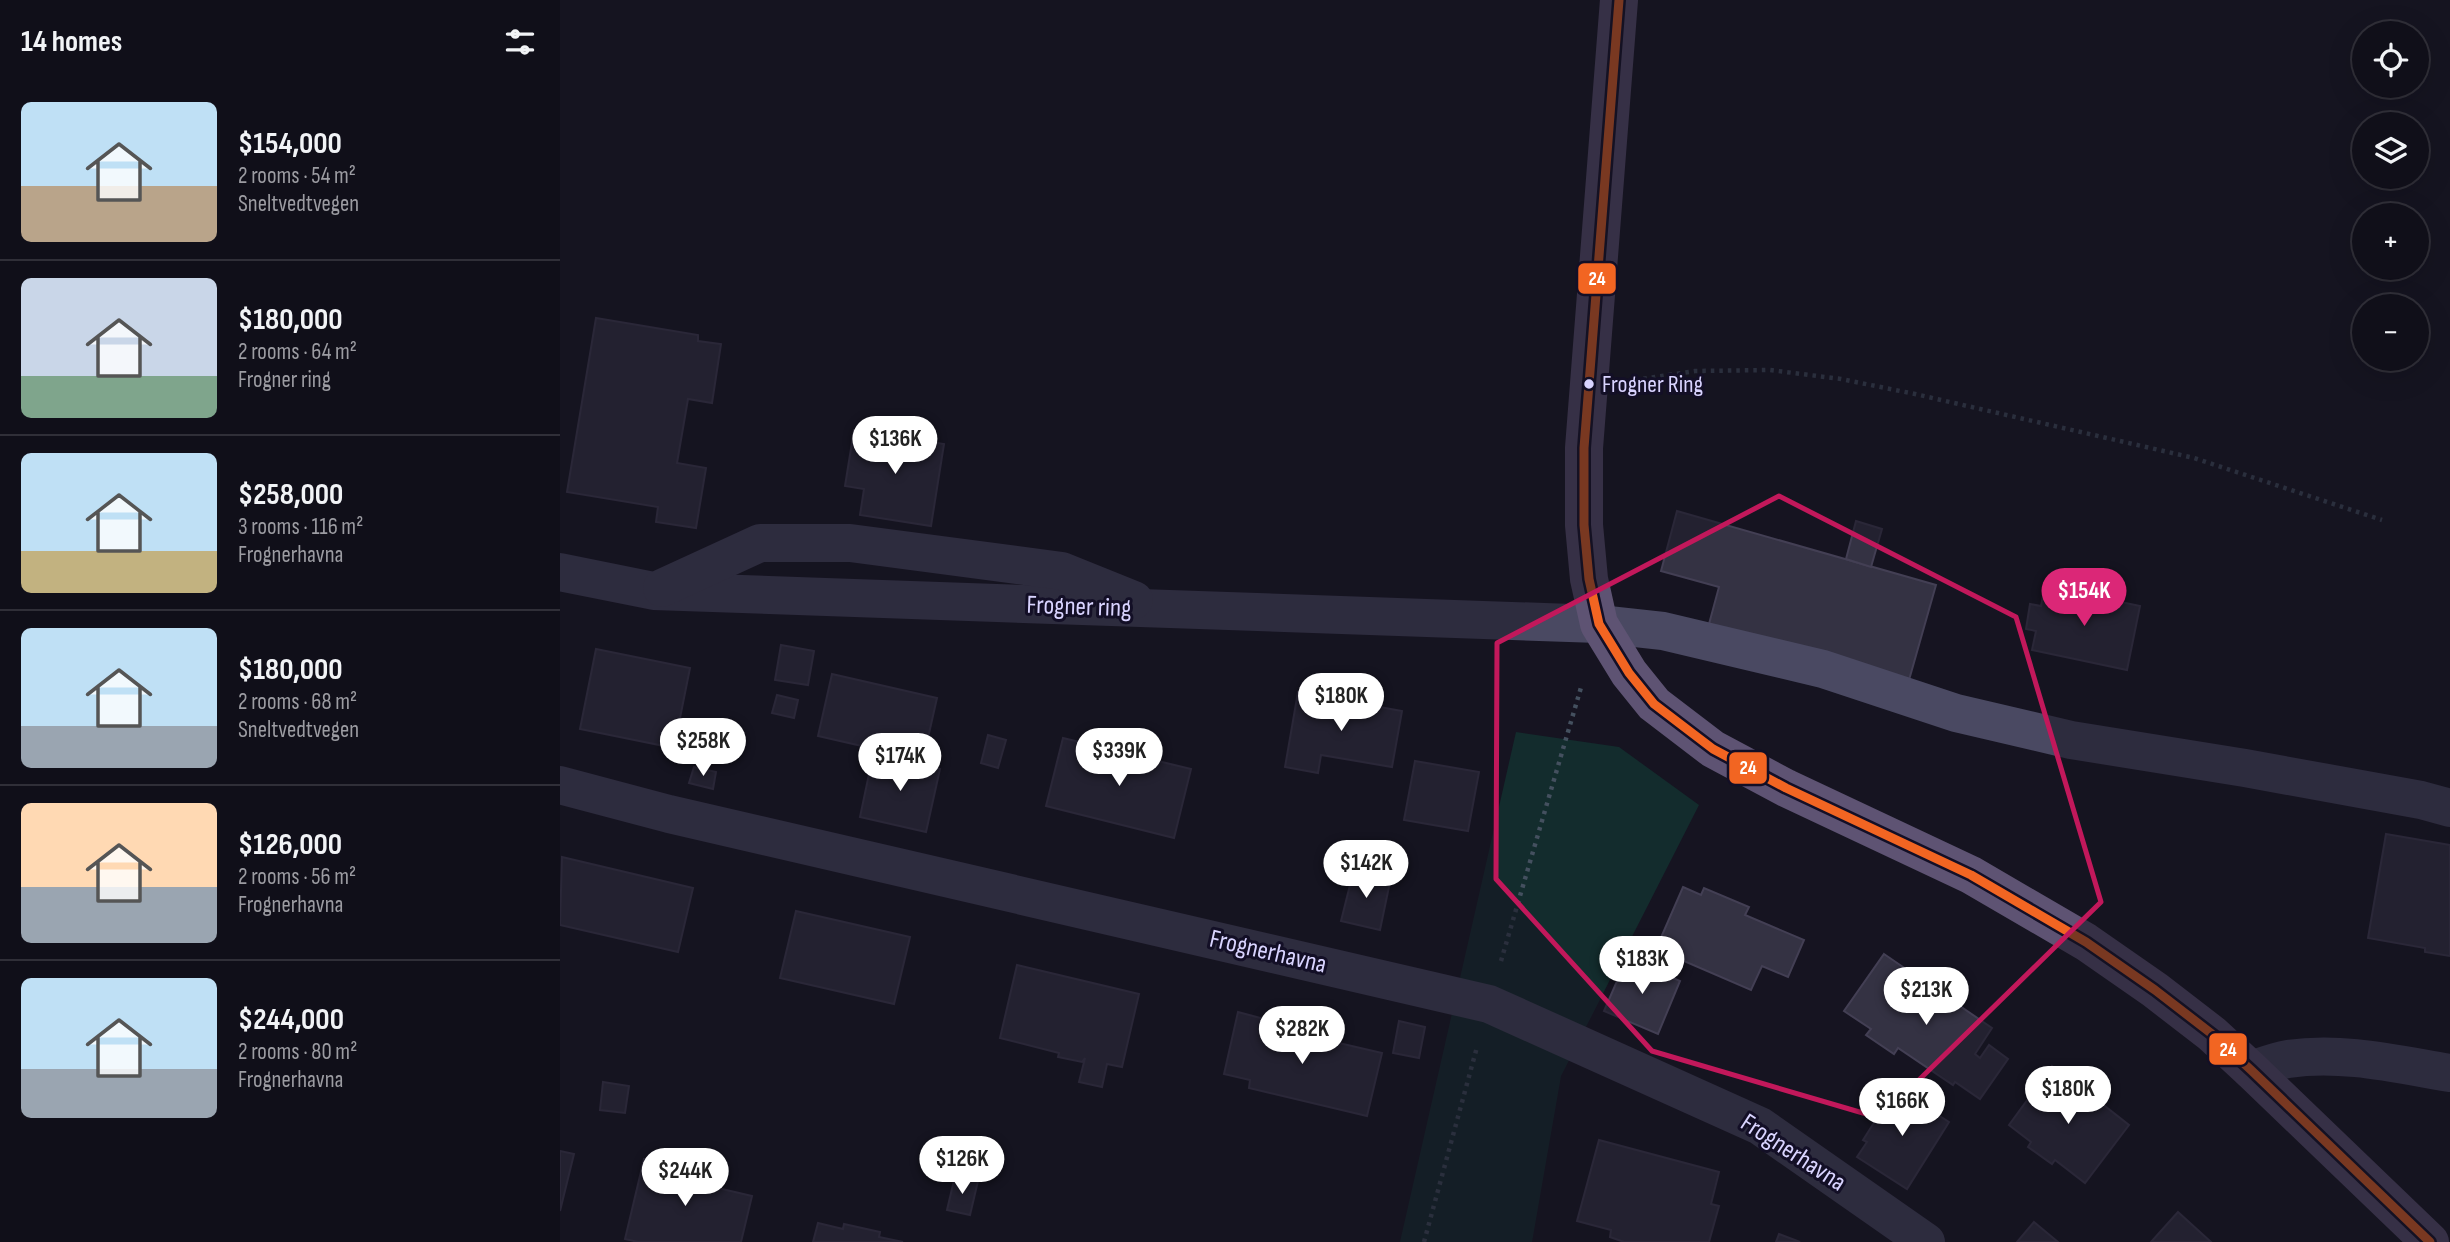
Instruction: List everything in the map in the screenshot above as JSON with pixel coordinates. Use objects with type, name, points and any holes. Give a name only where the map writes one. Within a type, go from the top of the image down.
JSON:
[{"type":"main road","points":[[1619,0],[1584,448],[1584,525],[1589,579],[1599,624],[1629,673],[1654,705],[1713,749],[1786,788],[1971,875],[2042,915],[2155,990],[2212,1034],[2430,1242]]},
{"type":"street","points":[[654,591],[760,543],[850,543],[1062,571],[1159,610]]},
{"type":"street","name":"Frogner ring","points":[[560,572],[654,591],[1599,624],[1663,631],[1823,669],[1956,713],[2071,740],[2245,768],[2450,808]]},
{"type":"street","name":"Frognerhavna","points":[[560,785],[669,814],[1489,1004],[1760,1126],[1926,1242]]},
{"type":"street","points":[[2251,1070],[2285,1059],[2318,1056],[2363,1058],[2450,1073]]},
{"type":"path","points":[[1589,388],[1695,371],[1770,370],[1841,379],[2193,458],[2382,520]]},
{"type":"path","points":[[1424,1242],[1489,1004],[1599,624]]},
{"type":"highlighted area","points":[[1779,496],[2016,617],[2101,902],[1880,1118],[1652,1051],[1496,879],[1497,643]]},
{"type":"green space","points":[[1516,732],[1619,747],[1699,805],[1561,1076],[1532,1242],[1400,1242]]},
{"type":"building","points":[[596,318],[698,335],[698,341],[721,344],[712,403],[688,399],[677,463],[706,468],[696,528],[656,522],[658,507],[567,492]]},
{"type":"building","points":[[854,430],[944,444],[931,526],[860,515],[864,489],[845,486]]},
{"type":"building","points":[[1677,511],[1936,585],[1909,680],[1709,624],[1719,587],[1661,571]]},
{"type":"building","points":[[1856,521],[1882,529],[1871,567],[1846,559]]},
{"type":"building","points":[[2045,586],[2140,606],[2127,670],[2032,650],[2036,631],[2026,629],[2030,604],[2041,606]]},
{"type":"building","points":[[781,645],[814,651],[808,685],[775,680]]},
{"type":"building","points":[[596,649],[690,668],[674,748],[580,729]]},
{"type":"building","points":[[832,674],[937,698],[923,760],[818,736]]},
{"type":"building","points":[[1298,692],[1402,711],[1392,767],[1321,755],[1318,773],[1285,767]]},
{"type":"building","points":[[777,695],[798,700],[794,718],[772,713]]},
{"type":"building","points":[[988,735],[1006,740],[998,768],[981,763]]},
{"type":"building","points":[[1063,738],[1191,769],[1174,838],[1046,806]]},
{"type":"building","points":[[873,755],[940,769],[926,832],[860,817]]},
{"type":"building","points":[[1415,761],[1479,772],[1468,831],[1404,820]]},
{"type":"building","points":[[694,767],[716,772],[713,789],[689,783]]},
{"type":"building","points":[[2386,834],[2450,845],[2450,956],[2425,952],[2425,948],[2368,938]]},
{"type":"building","points":[[562,857],[693,888],[678,952],[560,925]]},
{"type":"building","points":[[1354,869],[1391,877],[1380,930],[1341,921]]},
{"type":"building","points":[[1683,887],[1701,895],[1704,888],[1749,907],[1745,915],[1804,940],[1788,977],[1762,966],[1751,990],[1656,949]]},
{"type":"building","points":[[796,911],[910,937],[894,1004],[780,978]]},
{"type":"building","points":[[1884,954],[1992,1028],[1975,1054],[1980,1058],[1989,1045],[2008,1059],[1980,1099],[1955,1082],[1953,1085],[1898,1048],[1894,1054],[1866,1035],[1871,1029],[1844,1011]]},
{"type":"building","points":[[1627,958],[1680,981],[1658,1034],[1604,1011]]},
{"type":"building","points":[[1017,965],[1139,994],[1122,1067],[1107,1064],[1102,1087],[1079,1082],[1085,1058],[1082,1062],[1058,1057],[1059,1053],[1000,1038]]},
{"type":"building","points":[[1238,1012],[1268,1020],[1266,1026],[1382,1053],[1367,1116],[1249,1088],[1250,1080],[1224,1074]]},
{"type":"building","points":[[1399,1021],[1425,1027],[1419,1058],[1393,1053]]},
{"type":"building","points":[[2052,1066],[2079,1086],[2076,1091],[2098,1107],[2101,1103],[2129,1125],[2085,1183],[2055,1160],[2052,1164],[2028,1147],[2031,1142],[2009,1125]]},
{"type":"building","points":[[603,1082],[629,1086],[625,1113],[600,1110]]},
{"type":"building","points":[[1896,1088],[1949,1122],[1907,1189],[1857,1157],[1867,1142],[1863,1140]]},
{"type":"building","points":[[1599,1140],[1719,1172],[1711,1204],[1719,1206],[1709,1242],[1624,1242],[1610,1237],[1611,1230],[1577,1221]]},
{"type":"building","points":[[560,1151],[574,1154],[560,1211]]},
{"type":"building","points":[[644,1159],[707,1174],[705,1185],[752,1196],[741,1242],[638,1242],[625,1239]]},
{"type":"building","points":[[955,1176],[978,1181],[970,1215],[947,1210]]},
{"type":"building","points":[[2178,1212],[2211,1242],[2151,1242]]},
{"type":"building","points":[[2034,1222],[2058,1242],[2017,1242]]},
{"type":"building","points":[[818,1223],[843,1229],[844,1224],[880,1232],[879,1237],[903,1242],[813,1242]]},
{"type":"building","points":[[1779,1234],[1800,1242],[1776,1242]]},
{"type":"transit line","name":"24","points":[[1619,0],[1584,448],[1584,525],[1589,579],[1599,624],[1629,673],[1654,704],[1713,749],[1786,788],[1971,875],[2086,942],[2155,990],[2212,1034],[2430,1242]]},
{"type":"place","name":"Frogner Ring","points":[[1589,384]]}]
